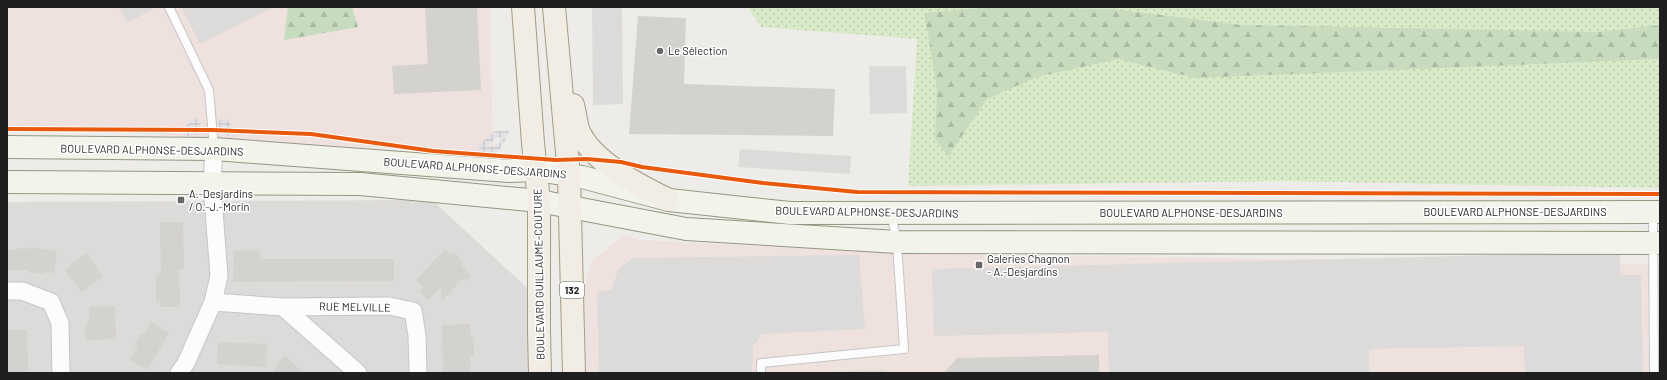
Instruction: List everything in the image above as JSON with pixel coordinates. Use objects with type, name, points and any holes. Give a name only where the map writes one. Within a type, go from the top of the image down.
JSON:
[{"type":"main road","name":"BOULEVARD GUILLAUME-COUTURE","points":[[523,7],[539,201],[540,373]]},
{"type":"main road","name":"132","points":[[554,7],[569,175],[574,373]]},
{"type":"main road","points":[[557,33],[578,130],[586,143],[597,156],[617,170],[650,191],[670,200]]},
{"type":"main road","name":"BOULEVARD ALPHONSE-DESJARDINS","points":[[7,147],[214,149],[509,171],[536,170],[569,175],[670,200],[790,213],[1656,212]]},
{"type":"main road","points":[[7,182],[360,184],[539,201],[686,229],[897,242],[1656,243]]},
{"type":"street","points":[[178,373],[186,363],[213,302],[219,276],[212,184],[214,149]]},
{"type":"street","points":[[7,291],[22,291],[51,302],[60,323],[61,373]]},
{"type":"street","name":"RUE MELVILLE","points":[[213,302],[283,307],[389,306],[413,311],[417,335],[418,373]]},
{"type":"street","points":[[283,307],[358,373]]},
{"type":"lane","points":[[170,7],[209,90],[214,149]]},
{"type":"lane","points":[[1654,373],[1656,212]]},
{"type":"lane","points":[[761,373],[760,363],[904,349],[897,242],[891,213]]},
{"type":"shaded area","points":[[7,7],[490,7],[493,155],[7,126]]},
{"type":"shaded area","points":[[119,7],[157,7],[127,23]]},
{"type":"shaded area","points":[[181,7],[274,7],[200,44]]},
{"type":"shaded area","points":[[592,7],[622,7],[623,104],[593,105]]},
{"type":"shaded area","points":[[869,66],[906,66],[907,113],[870,114]]},
{"type":"shaded area","points":[[194,119],[201,119],[199,132],[194,136],[182,136],[184,128]]},
{"type":"shaded area","points":[[226,119],[235,129],[236,136],[223,136],[219,132],[218,120]]},
{"type":"shaded area","points":[[495,131],[509,131],[499,150],[493,155],[478,161],[480,144]],"holes":[[[495,138],[503,138],[499,144],[495,144],[493,147],[487,146]]]},
{"type":"shaded area","points":[[740,149],[851,156],[850,174],[738,167]]},
{"type":"shaded area","points":[[432,200],[537,297],[539,373],[7,373],[7,202]]},
{"type":"shaded area","points":[[624,235],[640,240],[919,254],[1660,264],[1660,373],[583,373],[580,301],[591,262]]},
{"type":"shaded area","points":[[1620,252],[1620,275],[1641,275],[1643,373],[1525,373],[1524,346],[1369,349],[1369,373],[1109,373],[1108,332],[934,336],[932,269]]},
{"type":"shaded area","points":[[859,255],[865,329],[762,334],[753,346],[752,373],[599,373],[597,292],[611,290],[619,268],[633,258]]},
{"type":"shaded area","points":[[886,370],[886,373],[785,373]]},
{"type":"green space","points":[[288,7],[352,7],[358,27],[284,40]]},
{"type":"green space","points":[[748,7],[1660,7],[1660,188],[1283,181],[908,186],[917,39],[761,27]]},
{"type":"green space","points":[[993,7],[1112,9],[1241,25],[1598,32],[1660,25],[1660,59],[1195,78],[1118,59],[1037,77],[987,99],[948,157],[935,138],[937,91],[924,13]]},
{"type":"building","points":[[425,7],[477,7],[481,90],[394,94],[392,66],[428,64]]},
{"type":"building","name":"Le Sélection","points":[[638,16],[686,18],[684,84],[835,89],[833,136],[629,134]]},
{"type":"building","points":[[160,222],[183,222],[184,269],[179,269],[180,307],[160,307],[162,302],[156,303],[156,275],[161,275]]},
{"type":"building","points":[[29,247],[57,251],[54,273],[43,272],[43,274],[28,272],[28,270],[7,270],[7,250],[17,250],[17,248],[29,249]]},
{"type":"building","points":[[445,249],[451,256],[454,253],[464,262],[461,265],[471,275],[466,281],[462,279],[441,301],[441,287],[428,300],[419,291],[423,287],[416,280]]},
{"type":"building","points":[[234,250],[260,251],[260,259],[394,259],[394,281],[233,282]]},
{"type":"building","points":[[86,253],[103,276],[82,292],[64,270]]},
{"type":"building","points":[[115,306],[116,339],[85,340],[85,325],[89,323],[89,307]]},
{"type":"building","points":[[151,322],[169,333],[147,370],[130,360],[138,347],[134,345],[140,334],[143,335]]},
{"type":"building","points":[[470,324],[471,337],[474,337],[474,356],[470,356],[471,373],[443,373],[442,325]]},
{"type":"building","points":[[7,330],[27,330],[28,373],[7,373]]},
{"type":"building","points":[[218,342],[267,344],[266,367],[217,364]]},
{"type":"building","points":[[1099,355],[1099,373],[944,373],[957,358]]},
{"type":"building","points":[[285,356],[304,373],[271,373]]},
{"type":"cycle path","points":[[7,129],[212,130],[311,134],[433,151],[556,160],[587,159],[621,162],[642,167],[763,183],[857,192],[1660,194]]},
{"type":"place","name":"Le Sélection","points":[[660,51]]},
{"type":"place","name":"A.-Desjardins / O.-J.-Morin","points":[[181,200]]},
{"type":"place","name":"Galeries Chagnon - A.-Desjardins","points":[[979,265]]}]
